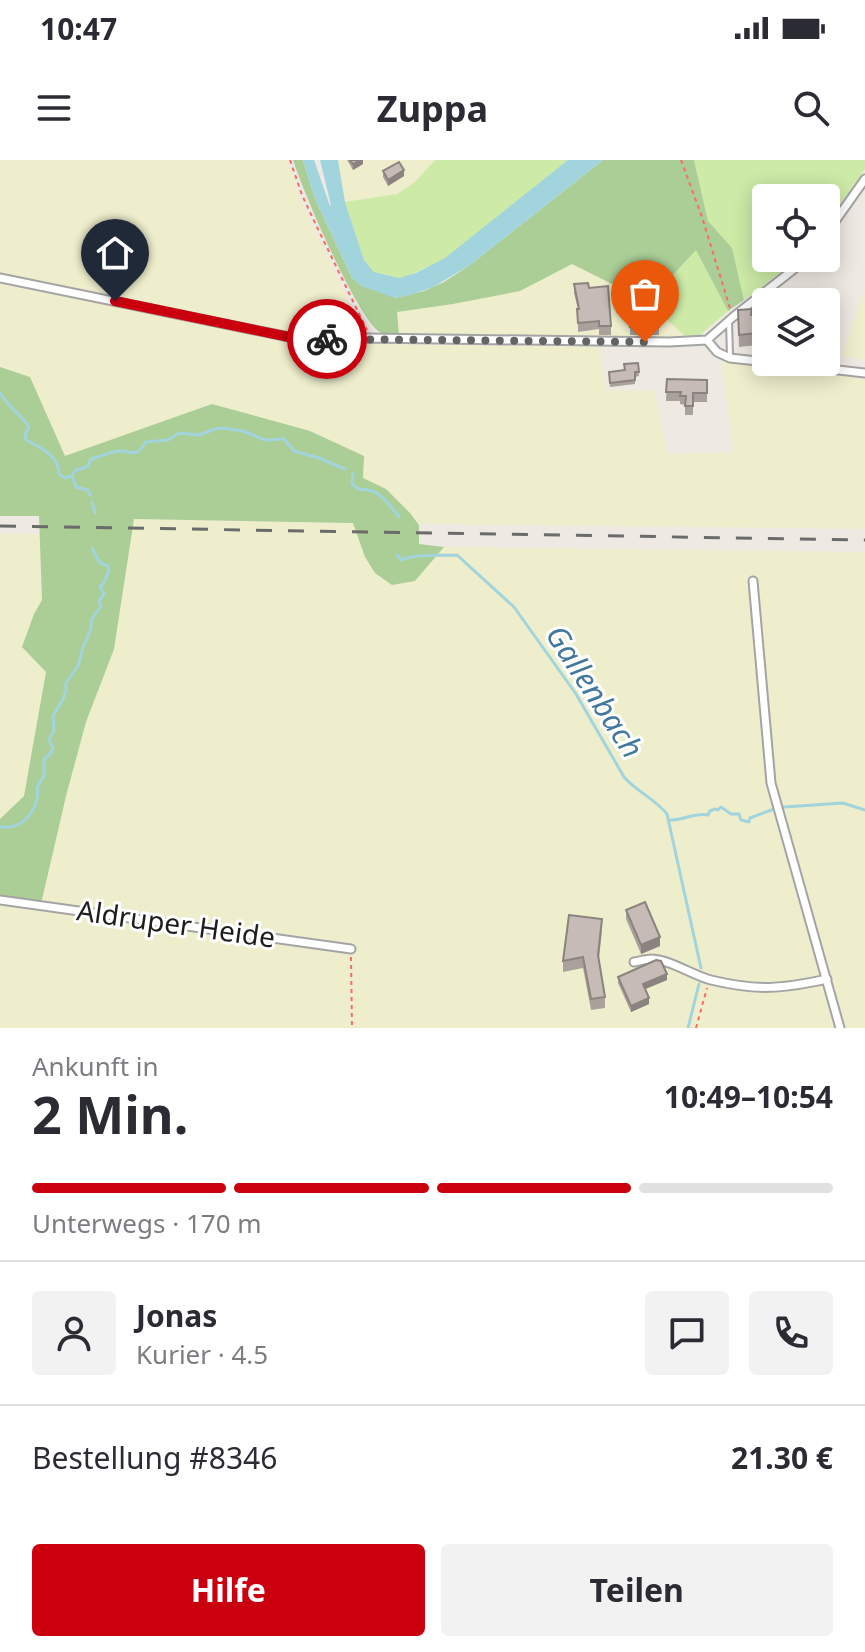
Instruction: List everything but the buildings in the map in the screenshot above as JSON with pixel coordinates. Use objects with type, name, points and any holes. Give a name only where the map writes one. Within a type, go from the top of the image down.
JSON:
[{"type":"street","points":[[840,214],[865,179]]},
{"type":"street","points":[[0,278],[289,337],[645,342],[707,340],[790,272]]},
{"type":"street","points":[[707,340],[717,352],[730,358],[865,373]]},
{"type":"street","points":[[753,581],[771,783],[840,1028]]},
{"type":"street","name":"Aldruper Heide","points":[[0,900],[351,949]]},
{"type":"street","points":[[634,962],[659,960],[710,979],[747,986],[780,988],[827,979]]},
{"type":"lane","points":[[730,358],[731,319]]},
{"type":"path","points":[[290,160],[307,205],[365,323],[369,338]]},
{"type":"path","points":[[681,160],[702,217],[731,319]]},
{"type":"path","points":[[351,949],[352,1028]]},
{"type":"path","points":[[696,1028],[710,979]]},
{"type":"green space","points":[[0,160],[288,160],[300,198],[359,323],[363,344],[599,347],[606,390],[655,391],[667,454],[734,452],[721,361],[752,364],[752,376],[840,374],[865,377],[865,529],[419,524],[385,488],[362,478],[364,456],[313,432],[212,404],[64,457],[0,367]]},
{"type":"green space","points":[[293,160],[303,160],[315,199],[352,278],[395,298],[424,291],[470,265],[603,160],[694,160],[708,221],[732,248],[744,300],[728,311],[696,250],[648,302],[572,264],[520,291],[397,312],[399,335],[383,334],[371,323],[345,281]]},
{"type":"green space","points":[[338,160],[435,160],[415,182],[397,194],[345,202]]},
{"type":"green space","points":[[435,160],[568,160],[446,258],[406,277],[374,272],[364,260],[345,202],[397,194],[415,182]]},
{"type":"green space","points":[[694,160],[865,160],[865,169],[840,204],[840,184],[752,184],[752,272],[781,272],[760,288],[752,288],[752,294],[744,300],[732,248],[708,221]]},
{"type":"green space","points":[[696,249],[728,311],[700,335],[685,336],[649,303]]},
{"type":"green space","points":[[572,264],[648,302],[685,336],[652,339],[523,336],[522,333],[522,338],[399,335],[397,312],[519,291]]},
{"type":"green space","points":[[865,287],[865,360],[842,356]]},
{"type":"green space","points":[[0,367],[30,377],[65,456],[212,404],[310,431],[364,456],[363,478],[386,489],[410,513],[419,525],[419,544],[444,547],[415,581],[392,585],[375,573],[365,557],[353,523],[134,519],[114,649],[86,722],[41,904],[0,898],[0,819],[24,796],[46,672],[22,647],[42,600],[39,516],[0,516]]},
{"type":"green space","points":[[134,519],[353,523],[365,557],[415,580],[444,547],[865,552],[865,1028],[0,1028],[0,905],[39,911],[86,722],[114,649]]},
{"type":"green space","points":[[0,534],[40,534],[41,600],[23,647],[46,672],[24,796],[0,819]]},
{"type":"water","points":[[303,160],[314,160],[330,206],[320,160],[338,160],[345,202],[364,260],[374,272],[399,278],[445,258],[568,160],[603,160],[470,265],[433,287],[395,298],[361,286],[352,278],[315,199]]},
{"type":"waterway","name":"Gallenbach","points":[[0,393],[29,427],[26,440],[53,457],[59,474],[65,478],[87,467],[91,459],[108,453],[136,452],[146,442],[168,440],[179,433],[199,435],[223,428],[243,431],[265,440],[284,439],[294,451],[345,469]]},
{"type":"waterway","name":"Gallenbach","points":[[353,473],[352,484],[360,490],[377,493],[399,517]]},
{"type":"waterway","points":[[72,476],[76,487],[88,490],[90,495]]},
{"type":"waterway","points":[[92,502],[95,513]]},
{"type":"waterway","points":[[0,827],[20,824],[33,810],[37,787],[44,776],[44,759],[53,748],[49,739],[54,731],[53,716],[63,699],[66,683],[78,666],[91,629],[91,620],[101,606],[99,601],[104,594],[100,586],[109,571],[108,566],[100,563],[92,548]]},
{"type":"waterway","name":"Gallenbach","points":[[397,555],[401,560],[457,555],[514,607],[576,694],[624,777],[667,814],[701,968]]},
{"type":"waterway","points":[[784,807],[843,803],[865,810]]},
{"type":"waterway","points":[[669,820],[708,815],[721,807],[749,822],[750,818],[774,809]]},
{"type":"waterway","name":"Gallenbach","points":[[688,1028],[699,984]]},
{"type":"railway","points":[[0,526],[865,540]]},
{"type":"way so far","points":[[327,339],[645,342]]},
{"type":"route","points":[[115,301],[289,337],[327,339]]}]
